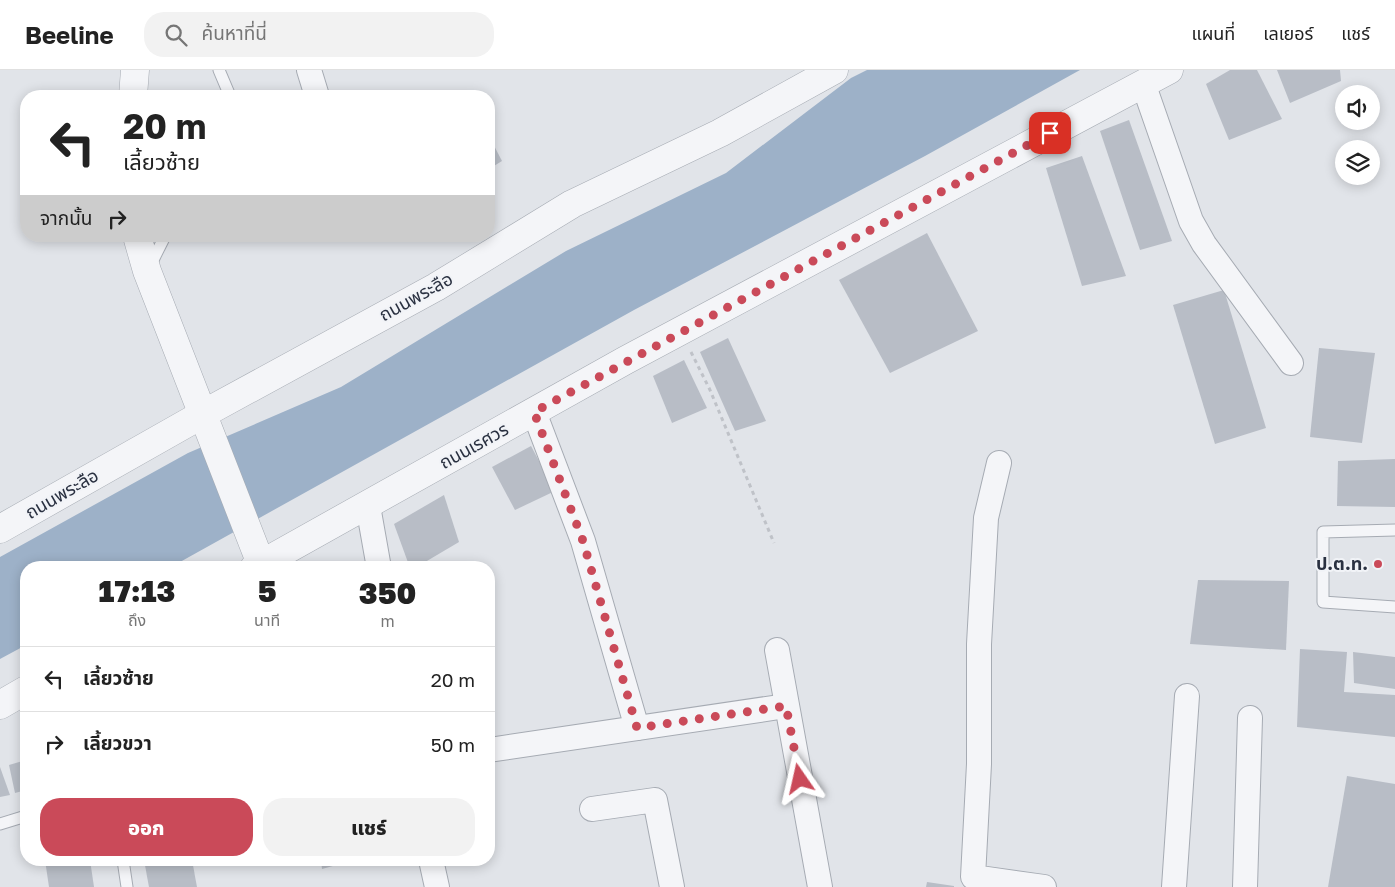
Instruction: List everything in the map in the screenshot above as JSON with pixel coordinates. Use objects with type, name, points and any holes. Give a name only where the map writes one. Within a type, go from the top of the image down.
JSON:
[{"type":"street","points":[[134,90],[136,70]]},
{"type":"street","points":[[309,70],[315,90]]},
{"type":"street","name":"ถนนพระลือ","points":[[0,529],[207,423],[572,204],[720,133],[834,70]]},
{"type":"street","name":"ถนนเรศวร","points":[[266,561],[681,331],[1169,70]]},
{"type":"street","points":[[1144,84],[1180,194],[1194,226],[1291,363]]},
{"type":"street","points":[[139,242],[147,271],[250,536],[256,561]]},
{"type":"street","points":[[534,412],[583,541],[637,728]]},
{"type":"street","points":[[999,463],[986,518],[979,644],[979,764],[973,877],[1044,887]]},
{"type":"street","points":[[368,506],[378,561]]},
{"type":"street","points":[[777,650],[820,887]]},
{"type":"street","points":[[0,705],[20,693]]},
{"type":"street","points":[[1174,887],[1187,696]]},
{"type":"street","points":[[495,749],[786,706]]},
{"type":"street","points":[[1245,887],[1250,718]]},
{"type":"street","points":[[592,809],[655,800],[672,887]]},
{"type":"street","points":[[432,866],[437,887]]},
{"type":"lane","points":[[219,70],[227,90]]},
{"type":"lane","points":[[147,271],[162,242]]},
{"type":"lane","points":[[1395,530],[1323,532],[1323,602],[1395,608]]},
{"type":"lane","points":[[0,824],[20,818]]},
{"type":"lane","points":[[124,866],[128,887]]},
{"type":"path","points":[[681,331],[710,390],[774,543]]},
{"type":"water","points":[[867,70],[1080,70],[925,156],[634,310],[182,561],[20,561],[20,648],[0,659],[0,557],[188,453],[341,387],[566,251],[726,173],[851,78]]},
{"type":"building","points":[[1230,70],[1257,70],[1282,119],[1229,140],[1206,84]]},
{"type":"building","points":[[1277,70],[1340,70],[1341,81],[1290,103]]},
{"type":"building","points":[[1129,120],[1172,241],[1140,250],[1100,131]]},
{"type":"building","points":[[495,148],[502,161],[495,165]]},
{"type":"building","points":[[1082,156],[1126,276],[1082,286],[1046,168]]},
{"type":"building","points":[[927,233],[978,331],[890,373],[839,280]]},
{"type":"building","points":[[1224,290],[1266,428],[1215,444],[1173,305]]},
{"type":"building","points":[[728,338],[766,421],[735,431],[700,352]]},
{"type":"building","points":[[1319,348],[1375,353],[1362,443],[1310,437]]},
{"type":"building","points":[[684,360],[707,408],[672,423],[653,376]]},
{"type":"building","points":[[531,446],[555,491],[515,510],[492,467]]},
{"type":"building","points":[[1395,459],[1395,507],[1337,506],[1338,461]]},
{"type":"building","points":[[444,495],[459,542],[427,561],[407,561],[394,524]]},
{"type":"building","points":[[1198,580],[1289,581],[1286,650],[1190,644]]},
{"type":"building","points":[[1300,649],[1347,652],[1344,692],[1395,695],[1395,737],[1297,727]]},
{"type":"building","points":[[1353,652],[1395,657],[1395,689],[1354,683]]},
{"type":"building","points":[[20,762],[20,792],[15,793],[9,765]]},
{"type":"building","points":[[0,767],[10,795],[0,797]]},
{"type":"building","points":[[1347,776],[1395,784],[1395,887],[1328,887]]},
{"type":"building","points":[[46,866],[91,866],[94,887],[49,887]]},
{"type":"building","points":[[145,866],[193,866],[197,887],[149,887]]},
{"type":"building","points":[[322,866],[333,866],[322,869]]},
{"type":"building","points":[[927,882],[954,886],[954,887],[926,887]]},
{"type":"place","name":"ป.ต.ท.","points":[[1378,564]]},
{"type":"route","points":[[800,779],[786,706],[637,728],[583,541],[534,412],[1050,133]]}]
